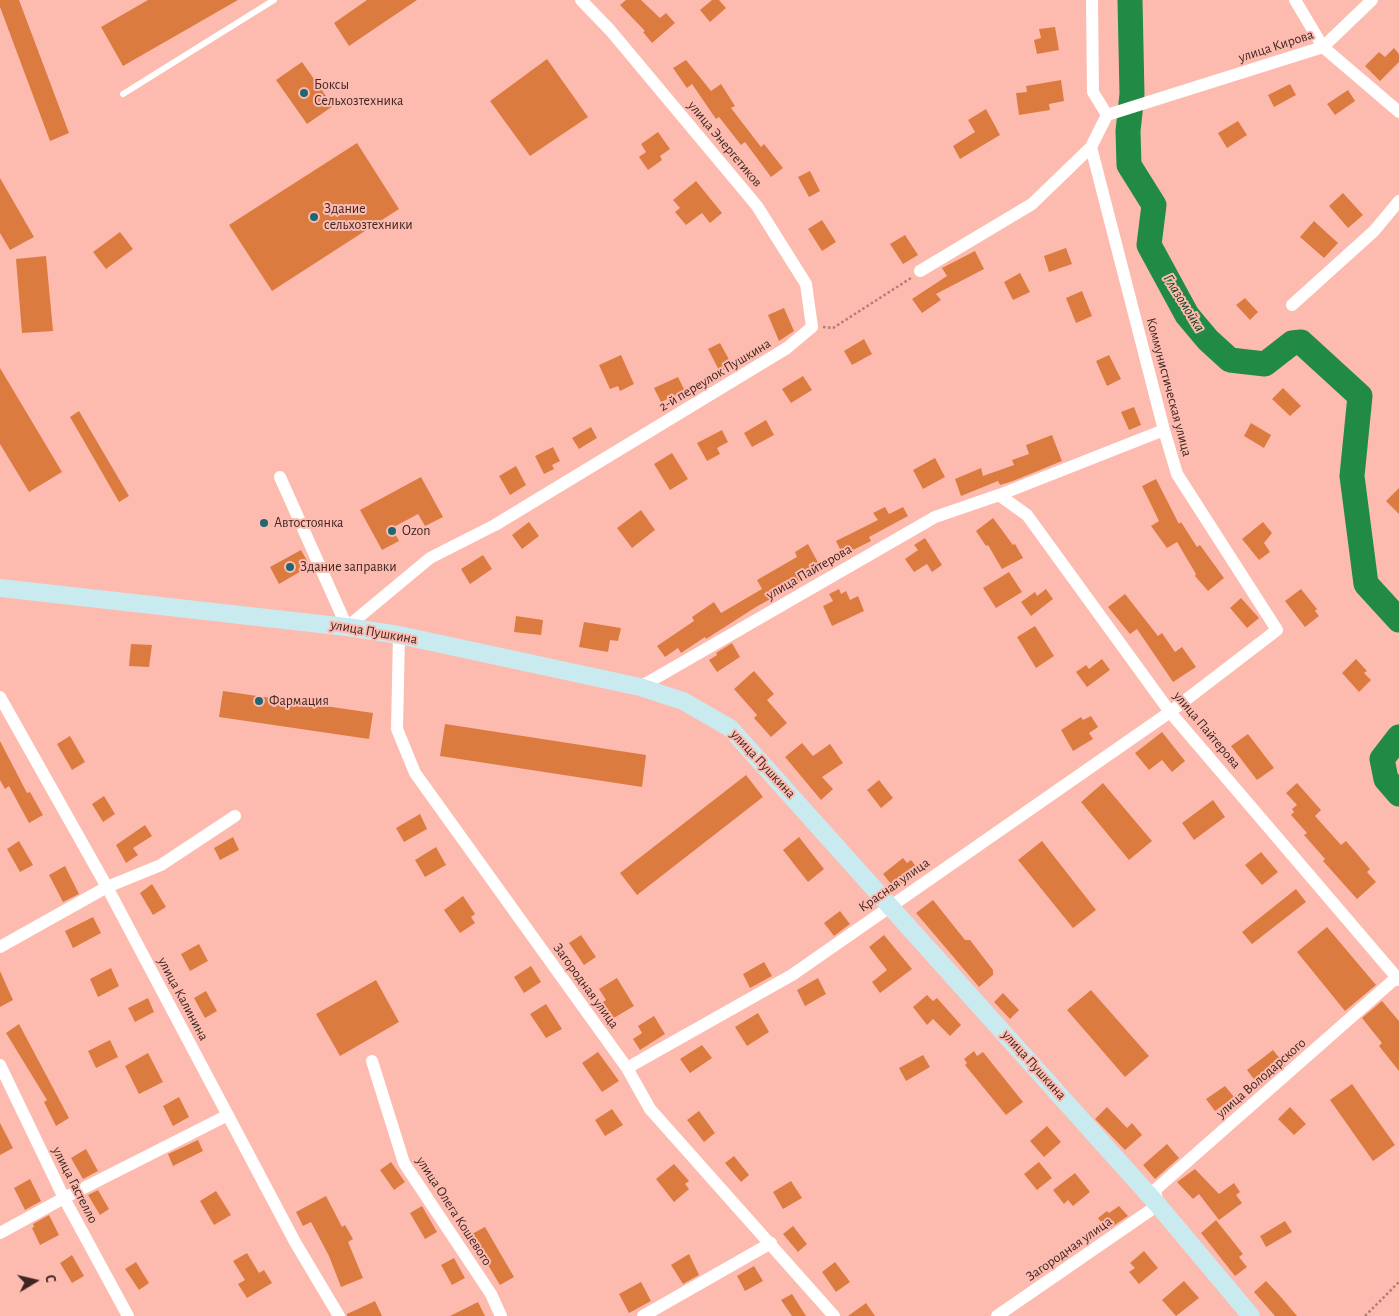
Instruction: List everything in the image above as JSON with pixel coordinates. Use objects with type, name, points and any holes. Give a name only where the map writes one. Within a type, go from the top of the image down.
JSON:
[{"type":"main road","name":"улица Пушкина","points":[[0,588],[348,627],[399,635],[640,687],[683,701],[730,728],[891,905],[1158,1205],[1251,1316]]},
{"type":"street","name":"улица Энергетиков","points":[[581,0],[610,30],[757,206],[806,284],[812,326]]},
{"type":"street","points":[[920,272],[1032,204],[1091,147],[1107,115],[1093,92],[1092,0]]},
{"type":"street","points":[[1295,0],[1323,47],[1399,112]]},
{"type":"street","name":"улица Кирова","points":[[1107,115],[1323,47],[1372,0]]},
{"type":"street","name":"Коммунистическая улица","points":[[1091,147],[1177,474],[1278,630],[1170,712]]},
{"type":"street","points":[[1292,305],[1374,231],[1399,201]]},
{"type":"street","name":"2-й переулок Пушкина","points":[[348,627],[430,558],[495,525],[779,353],[812,326]]},
{"type":"street","name":"улица Пайтерова","points":[[640,687],[935,517],[999,495],[1164,430]]},
{"type":"street","points":[[280,477],[348,627]]},
{"type":"street","name":"улица Пайтерова","points":[[999,495],[1027,515],[1170,712],[1398,978]]},
{"type":"street","name":"Загородная улица","points":[[399,635],[396,729],[415,773],[626,1068],[650,1109],[834,1316]]},
{"type":"street","name":"улица Калинина","points":[[0,697],[107,887],[295,1242],[338,1316]]},
{"type":"street","name":"Красная улица","points":[[626,1068],[792,975],[1170,712]]},
{"type":"street","points":[[0,948],[107,887],[161,866],[235,816]]},
{"type":"street","name":"улица Володарского","points":[[1158,1205],[1155,1190],[1398,978]]},
{"type":"street","name":"улица Олега Кошевого","points":[[372,1061],[404,1163],[491,1294],[501,1316]]},
{"type":"street","name":"улица Гастелло","points":[[0,1065],[64,1198],[128,1316]]},
{"type":"street","points":[[0,1233],[64,1198],[228,1116]]},
{"type":"street","name":"Загородная улица","points":[[997,1316],[1158,1205]]},
{"type":"street","points":[[643,1316],[771,1243]]},
{"type":"lane","points":[[124,94],[274,0]]},
{"type":"path","points":[[812,326],[833,328],[920,272]]},
{"type":"path","points":[[1365,1316],[1399,1282]]},
{"type":"building","points":[[0,0],[19,0],[69,133],[50,141],[0,7]]},
{"type":"building","points":[[148,0],[238,0],[123,66],[101,27]]},
{"type":"building","points":[[367,0],[417,0],[349,46],[334,23]]},
{"type":"building","points":[[626,0],[641,0],[660,18],[666,13],[675,23],[652,43],[643,32],[645,31],[620,5]]},
{"type":"building","points":[[712,0],[719,0],[726,8],[710,22],[700,10]]},
{"type":"building","points":[[1055,27],[1059,50],[1037,54],[1034,40],[1041,38],[1039,29]]},
{"type":"building","points":[[1394,48],[1399,54],[1399,62],[1380,81],[1365,66],[1379,52],[1385,57]]},
{"type":"building","points":[[547,59],[588,117],[530,156],[490,101]]},
{"type":"building","points":[[686,60],[711,91],[721,84],[735,106],[731,108],[761,147],[764,144],[783,168],[771,177],[745,142],[741,145],[719,117],[716,119],[692,84],[687,88],[673,68]]},
{"type":"building","name":"Боксы Сельхозтехника","points":[[302,62],[333,106],[307,124],[276,80]]},
{"type":"building","points":[[1061,80],[1064,101],[1049,104],[1050,110],[1019,115],[1016,93],[1027,92],[1026,86]]},
{"type":"building","points":[[1290,84],[1296,95],[1274,107],[1268,95]]},
{"type":"building","points":[[1348,90],[1355,101],[1335,115],[1327,104]]},
{"type":"building","points":[[986,109],[1000,135],[960,159],[953,146],[975,132],[968,120]]},
{"type":"building","points":[[1238,121],[1247,135],[1227,148],[1218,133]]},
{"type":"building","points":[[658,132],[670,149],[660,156],[662,160],[648,170],[639,157],[646,152],[641,144]]},
{"type":"building","name":"Здание сельхозтехники","points":[[357,143],[399,209],[272,291],[229,225]]},
{"type":"building","points":[[810,171],[820,191],[809,197],[798,177]]},
{"type":"building","points":[[0,178],[34,237],[10,250],[0,233]]},
{"type":"building","points":[[696,181],[722,213],[710,223],[702,213],[686,225],[675,212],[680,208],[673,200]]},
{"type":"building","points":[[1343,193],[1363,215],[1348,228],[1329,206]]},
{"type":"building","points":[[822,220],[836,242],[822,251],[808,229]]},
{"type":"building","points":[[1314,221],[1338,243],[1324,258],[1300,237]]},
{"type":"building","points":[[120,232],[133,249],[106,269],[93,252]]},
{"type":"building","points":[[905,235],[918,255],[903,264],[890,244]]},
{"type":"building","points":[[1066,248],[1072,264],[1049,272],[1044,256]]},
{"type":"building","points":[[975,251],[984,269],[936,294],[941,300],[922,313],[912,299],[947,276],[942,268]]},
{"type":"building","points":[[46,256],[53,331],[22,333],[16,259]]},
{"type":"building","points":[[1020,273],[1030,292],[1013,300],[1004,282]]},
{"type":"building","points":[[1082,291],[1092,316],[1076,323],[1066,298]]},
{"type":"building","points":[[1245,298],[1258,312],[1250,320],[1236,305]]},
{"type":"building","points":[[784,308],[794,331],[779,341],[768,315]]},
{"type":"building","points":[[864,339],[872,354],[852,365],[844,351]]},
{"type":"building","points":[[720,343],[732,365],[720,372],[708,349]]},
{"type":"building","points":[[621,355],[634,384],[620,391],[618,386],[610,389],[599,365]]},
{"type":"building","points":[[1109,355],[1121,379],[1107,386],[1096,361]]},
{"type":"building","points":[[0,368],[62,472],[29,492],[0,444]]},
{"type":"building","points":[[803,376],[812,390],[791,403],[782,389]]},
{"type":"building","points":[[678,377],[685,391],[661,402],[654,388]]},
{"type":"building","points":[[1283,388],[1301,406],[1290,416],[1272,399]]},
{"type":"building","points":[[1134,407],[1141,425],[1129,430],[1121,412]]},
{"type":"building","points":[[79,411],[129,496],[119,502],[70,417]]},
{"type":"building","points":[[766,420],[774,435],[752,447],[744,433]]},
{"type":"building","points":[[1251,423],[1271,435],[1264,448],[1244,436]]},
{"type":"building","points":[[591,427],[597,438],[579,449],[572,438]]},
{"type":"building","points":[[722,430],[728,442],[717,448],[720,454],[707,461],[697,443]]},
{"type":"building","points":[[1052,435],[1062,461],[1013,481],[1000,485],[998,481],[961,496],[955,479],[981,468],[983,476],[1014,465],[1012,460],[1029,454],[1026,445]]},
{"type":"building","points":[[553,447],[560,461],[552,465],[554,469],[544,474],[535,456]]},
{"type":"building","points":[[672,453],[688,479],[670,490],[654,464]]},
{"type":"building","points":[[935,458],[945,477],[923,489],[913,470]]},
{"type":"building","points":[[516,466],[526,485],[510,495],[499,476]]},
{"type":"building","points":[[421,477],[443,517],[425,526],[418,514],[392,528],[399,541],[382,550],[360,510]]},
{"type":"building","points":[[1156,479],[1179,524],[1181,522],[1197,547],[1200,545],[1224,578],[1208,591],[1195,576],[1196,574],[1177,542],[1167,548],[1151,526],[1159,521],[1142,486]]},
{"type":"building","points":[[1399,488],[1399,514],[1386,501]]},
{"type":"building","points":[[885,507],[889,514],[903,507],[908,516],[869,537],[871,541],[843,555],[836,541],[878,520],[873,513]]},
{"type":"building","points":[[641,510],[655,530],[632,548],[617,528]]},
{"type":"building","points":[[993,518],[1013,545],[1015,544],[1023,558],[1002,569],[988,545],[986,546],[976,531]]},
{"type":"building","points":[[529,522],[539,536],[522,549],[512,535]]},
{"type":"building","points":[[1263,522],[1272,533],[1264,543],[1270,552],[1259,560],[1242,539]]},
{"type":"building","points":[[925,538],[942,565],[932,572],[927,564],[914,572],[905,559],[918,550],[914,545]]},
{"type":"building","points":[[808,544],[822,570],[756,607],[706,639],[705,637],[681,653],[678,648],[665,657],[657,646],[694,621],[692,617],[714,602],[721,613],[762,589],[757,580],[797,557],[795,552]]},
{"type":"building","name":"Здание заправки","points":[[301,550],[310,566],[279,584],[270,567]]},
{"type":"building","points":[[483,555],[492,569],[470,584],[461,569]]},
{"type":"building","points":[[1009,572],[1022,592],[996,608],[983,588]]},
{"type":"building","points":[[839,589],[841,594],[846,591],[850,600],[858,596],[864,611],[832,626],[823,606],[833,601],[829,594]]},
{"type":"building","points":[[1046,589],[1053,599],[1031,616],[1021,602],[1035,592],[1037,596]]},
{"type":"building","points":[[1301,589],[1317,609],[1315,611],[1319,616],[1305,627],[1285,601]]},
{"type":"building","points":[[1125,594],[1158,636],[1162,633],[1175,652],[1182,647],[1196,667],[1173,682],[1137,629],[1130,634],[1108,607]]},
{"type":"building","points":[[1241,598],[1259,618],[1247,628],[1230,608]]},
{"type":"building","points":[[516,616],[543,620],[541,635],[514,632]]},
{"type":"building","points":[[584,622],[621,628],[618,641],[610,640],[608,652],[579,647]]},
{"type":"building","points":[[1035,626],[1054,656],[1036,668],[1017,637]]},
{"type":"building","points":[[732,643],[740,657],[717,672],[709,660]]},
{"type":"building","points":[[131,644],[152,645],[149,667],[129,666]]},
{"type":"building","points":[[1102,659],[1110,670],[1087,687],[1076,672],[1086,665],[1089,669]]},
{"type":"building","points":[[1356,659],[1367,671],[1364,673],[1371,680],[1359,692],[1342,673]]},
{"type":"building","points":[[754,671],[774,694],[767,700],[787,723],[771,737],[754,718],[757,715],[734,689]]},
{"type":"building","points":[[223,691],[373,713],[369,739],[219,717]]},
{"type":"building","points":[[1091,716],[1098,727],[1089,733],[1093,739],[1073,751],[1061,730],[1081,717],[1083,720]]},
{"type":"building","points":[[445,724],[646,755],[642,787],[440,756]]},
{"type":"building","points":[[1162,732],[1185,761],[1172,772],[1162,760],[1149,770],[1135,753]]},
{"type":"building","points":[[1248,734],[1274,768],[1257,780],[1231,746]]},
{"type":"building","points":[[70,736],[85,762],[72,770],[57,744]]},
{"type":"building","points":[[0,741],[27,793],[30,792],[43,815],[29,823],[9,786],[5,789],[0,780]]},
{"type":"building","points":[[802,743],[813,756],[830,744],[843,763],[822,777],[833,789],[821,800],[785,757]]},
{"type":"building","points":[[746,775],[763,797],[637,895],[620,873]]},
{"type":"building","points":[[879,780],[893,798],[881,808],[867,790]]},
{"type":"building","points":[[1103,783],[1152,841],[1129,860],[1081,802]]},
{"type":"building","points":[[1297,783],[1321,810],[1315,816],[1341,845],[1346,841],[1370,869],[1367,872],[1376,882],[1357,899],[1323,861],[1325,859],[1304,835],[1307,833],[1291,815],[1294,812],[1292,809],[1297,805],[1286,793]]},
{"type":"building","points":[[104,796],[115,814],[103,822],[92,804]]},
{"type":"building","points":[[1213,800],[1225,817],[1194,840],[1182,823]]},
{"type":"building","points":[[420,814],[427,829],[404,842],[396,828]]},
{"type":"building","points":[[145,825],[152,836],[133,848],[138,855],[126,863],[116,845]]},
{"type":"building","points":[[233,837],[239,850],[220,860],[214,848]]},
{"type":"building","points":[[799,837],[824,869],[808,882],[783,850]]},
{"type":"building","points":[[19,841],[33,865],[20,872],[7,849]]},
{"type":"building","points":[[1042,841],[1096,910],[1073,928],[1018,860]]},
{"type":"building","points":[[436,847],[446,865],[425,877],[415,860]]},
{"type":"building","points":[[1261,852],[1278,872],[1262,885],[1245,865]]},
{"type":"building","points":[[903,858],[907,863],[911,860],[919,870],[895,889],[883,874]]},
{"type":"building","points":[[65,866],[79,894],[63,902],[49,875]]},
{"type":"building","points":[[152,884],[166,907],[153,915],[140,893]]},
{"type":"building","points":[[1296,889],[1306,902],[1252,944],[1242,932]]},
{"type":"building","points":[[463,896],[475,914],[471,917],[475,923],[460,933],[444,910]]},
{"type":"building","points":[[933,900],[965,940],[970,940],[993,970],[993,975],[979,987],[916,913]]},
{"type":"building","points":[[840,911],[850,924],[834,936],[824,923]]},
{"type":"building","points":[[93,917],[101,933],[73,948],[65,931]]},
{"type":"building","points":[[1327,927],[1376,985],[1345,1011],[1297,952]]},
{"type":"building","points":[[581,935],[596,957],[584,965],[569,943]]},
{"type":"building","points":[[884,935],[912,969],[880,993],[872,982],[887,970],[869,947]]},
{"type":"building","points":[[199,944],[208,961],[190,971],[181,954]]},
{"type":"building","points":[[764,962],[772,976],[750,988],[743,974]]},
{"type":"building","points":[[531,966],[541,982],[524,993],[514,977]]},
{"type":"building","points":[[111,968],[119,986],[98,997],[90,979]]},
{"type":"building","points":[[0,971],[13,1000],[0,1007]]},
{"type":"building","points":[[617,978],[634,1006],[607,1022],[597,1006],[606,1000],[599,989]]},
{"type":"building","points":[[818,978],[826,994],[805,1006],[797,990]]},
{"type":"building","points":[[376,980],[399,1022],[340,1056],[316,1014]]},
{"type":"building","points":[[1091,990],[1149,1056],[1125,1077],[1067,1010]]},
{"type":"building","points":[[206,991],[217,1011],[205,1018],[194,998]]},
{"type":"building","points":[[1003,993],[1019,1010],[1010,1019],[994,1002]]},
{"type":"building","points":[[927,995],[933,1001],[937,998],[961,1025],[950,1036],[933,1019],[927,1025],[913,1007]]},
{"type":"building","points":[[148,998],[154,1012],[135,1022],[128,1008]]},
{"type":"building","points":[[1382,1001],[1399,1021],[1399,1071],[1379,1046],[1382,1043],[1362,1018]]},
{"type":"building","points":[[546,1004],[562,1029],[546,1038],[530,1014]]},
{"type":"building","points":[[758,1013],[769,1032],[747,1046],[735,1027]]},
{"type":"building","points":[[654,1016],[665,1034],[640,1050],[633,1039],[642,1033],[638,1026]]},
{"type":"building","points":[[19,1024],[69,1118],[56,1126],[44,1102],[47,1100],[6,1033]]},
{"type":"building","points":[[110,1040],[118,1057],[96,1068],[88,1051]]},
{"type":"building","points":[[702,1045],[712,1058],[690,1073],[680,1059]]},
{"type":"building","points":[[1273,1050],[1285,1065],[1260,1087],[1247,1070]]},
{"type":"building","points":[[974,1051],[977,1056],[983,1052],[1023,1102],[1006,1115],[965,1065],[967,1063],[964,1059]]},
{"type":"building","points":[[598,1052],[619,1081],[602,1092],[582,1063]]},
{"type":"building","points":[[148,1053],[163,1082],[139,1094],[125,1066]]},
{"type":"building","points":[[923,1055],[930,1067],[906,1081],[899,1068]]},
{"type":"building","points":[[1352,1084],[1395,1145],[1373,1161],[1330,1100]]},
{"type":"building","points":[[1225,1086],[1234,1097],[1215,1111],[1206,1099]]},
{"type":"building","points":[[179,1097],[189,1117],[173,1126],[163,1106]]},
{"type":"building","points":[[1107,1107],[1127,1128],[1132,1123],[1142,1135],[1125,1150],[1095,1119]]},
{"type":"building","points":[[1290,1107],[1306,1124],[1294,1135],[1278,1119]]},
{"type":"building","points":[[612,1109],[623,1125],[605,1136],[595,1120]]},
{"type":"building","points":[[699,1111],[715,1133],[704,1142],[687,1120]]},
{"type":"building","points":[[0,1123],[13,1148],[0,1155]]},
{"type":"building","points":[[1047,1126],[1061,1142],[1044,1157],[1030,1141]]},
{"type":"building","points":[[198,1140],[203,1151],[173,1166],[168,1154]]},
{"type":"building","points":[[1167,1144],[1179,1158],[1155,1179],[1143,1165]]},
{"type":"building","points":[[86,1149],[98,1171],[83,1179],[71,1158]]},
{"type":"building","points":[[734,1156],[749,1175],[741,1182],[725,1163]]},
{"type":"building","points":[[391,1162],[405,1182],[394,1190],[380,1170]]},
{"type":"building","points":[[1039,1162],[1052,1178],[1037,1190],[1024,1174]]},
{"type":"building","points":[[674,1164],[689,1181],[685,1184],[689,1189],[674,1202],[656,1179]]},
{"type":"building","points":[[1195,1169],[1219,1194],[1234,1183],[1240,1192],[1236,1195],[1242,1203],[1219,1220],[1199,1194],[1193,1199],[1177,1182]]},
{"type":"building","points":[[1075,1173],[1090,1192],[1073,1206],[1068,1200],[1064,1204],[1053,1190]]},
{"type":"building","points":[[30,1179],[41,1201],[25,1210],[14,1188]]},
{"type":"building","points":[[791,1181],[802,1198],[783,1209],[773,1192]]},
{"type":"building","points":[[98,1190],[109,1209],[100,1215],[88,1195]]},
{"type":"building","points":[[216,1191],[231,1215],[214,1225],[200,1201]]},
{"type":"building","points":[[326,1196],[342,1227],[345,1225],[353,1239],[348,1242],[363,1278],[341,1287],[329,1256],[311,1222],[303,1226],[296,1212]]},
{"type":"building","points":[[422,1206],[437,1232],[425,1239],[410,1213]]},
{"type":"building","points":[[1119,1206],[1128,1216],[1107,1230],[1098,1218],[1107,1211],[1109,1213]]},
{"type":"building","points":[[49,1215],[59,1235],[40,1245],[32,1228],[34,1227],[33,1224]]},
{"type":"building","points":[[1216,1220],[1243,1254],[1239,1257],[1247,1267],[1235,1276],[1201,1233]]},
{"type":"building","points":[[1285,1221],[1292,1232],[1266,1247],[1260,1236]]},
{"type":"building","points":[[793,1226],[807,1244],[798,1252],[783,1234]]},
{"type":"building","points":[[485,1227],[514,1277],[500,1285],[470,1235]]},
{"type":"building","points":[[1144,1251],[1158,1268],[1139,1284],[1129,1272],[1135,1268],[1130,1263]]},
{"type":"building","points":[[247,1253],[259,1273],[264,1270],[272,1283],[247,1298],[238,1284],[245,1280],[233,1261]]},
{"type":"building","points":[[689,1254],[699,1275],[683,1284],[671,1265]]},
{"type":"building","points":[[72,1255],[84,1276],[72,1283],[60,1263]]},
{"type":"building","points":[[454,1258],[465,1278],[452,1285],[441,1265]]},
{"type":"building","points":[[136,1262],[149,1283],[139,1290],[125,1269]]},
{"type":"building","points":[[835,1262],[850,1282],[836,1292],[822,1272]]},
{"type":"building","points":[[754,1266],[763,1281],[745,1291],[737,1276]]},
{"type":"building","points":[[1184,1281],[1199,1298],[1176,1316],[1162,1300]]},
{"type":"building","points":[[1266,1281],[1297,1316],[1275,1316],[1254,1292]]},
{"type":"building","points":[[641,1282],[651,1301],[629,1313],[619,1294]]},
{"type":"building","points":[[792,1294],[806,1316],[792,1316],[781,1300]]},
{"type":"building","points":[[375,1301],[382,1316],[347,1316],[347,1314]]},
{"type":"building","points":[[478,1302],[485,1316],[450,1316]]},
{"type":"building","points":[[866,1303],[875,1316],[848,1316]]},
{"type":"waterway","name":"Глазомойка","points":[[1130,0],[1132,94],[1128,131],[1129,165],[1154,205],[1149,245],[1187,315],[1208,340],[1230,360],[1265,364],[1292,343],[1301,342],[1360,396],[1352,476],[1366,584],[1399,620]]},
{"type":"waterway","name":"Глазомойка","points":[[1399,737],[1382,759],[1386,779],[1399,794]]},
{"type":"place","name":"Боксы Сельхозтехника","points":[[304,93]]},
{"type":"place","name":"Здание сельхозтехники","points":[[314,217]]},
{"type":"place","name":"Автостоянка","points":[[264,523]]},
{"type":"place","name":"Ozon","points":[[392,531]]},
{"type":"place","name":"Здание заправки","points":[[290,567]]},
{"type":"place","name":"Фармация","points":[[259,701]]}]
